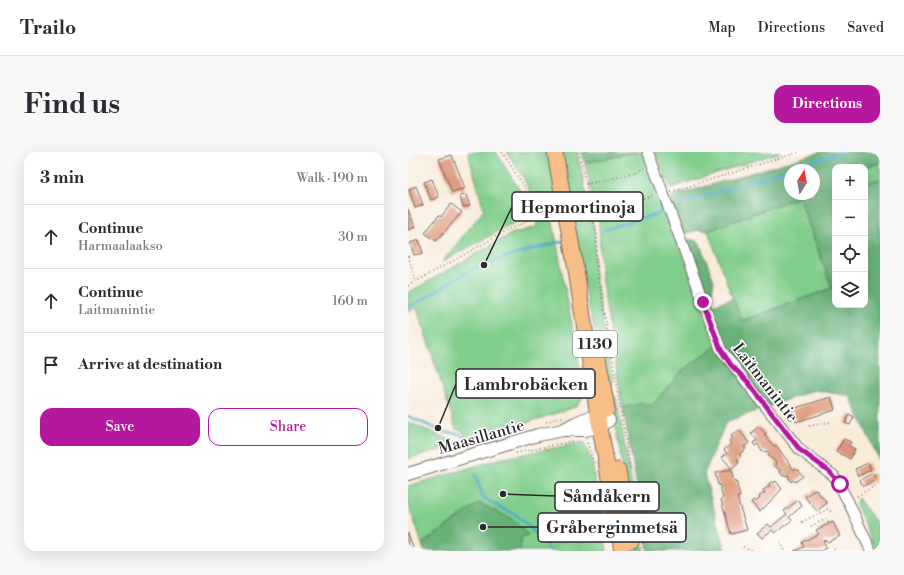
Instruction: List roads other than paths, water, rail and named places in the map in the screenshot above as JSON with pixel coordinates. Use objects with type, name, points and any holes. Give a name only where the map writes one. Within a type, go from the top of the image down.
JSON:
[{"type":"main road","name":"1130","points":[[555,152],[576,270],[602,376],[611,392],[593,429],[632,551]]},
{"type":"main road","name":"1130","points":[[576,270],[593,429],[622,551]]},
{"type":"street","name":"Laitmanintie","points":[[648,152],[665,194],[721,350],[800,450],[834,476],[872,551]]},
{"type":"street","name":"Maasillantie","points":[[563,430],[583,419],[593,429]]},
{"type":"street","name":"Maasillantie","points":[[408,474],[538,436],[563,430],[593,429]]},
{"type":"waterway","points":[[680,204],[842,152]]},
{"type":"waterway","points":[[603,230],[663,212]]},
{"type":"waterway","points":[[408,307],[423,300],[476,268],[500,259],[563,241]]},
{"type":"waterway","points":[[408,416],[443,432],[460,434],[464,438]]},
{"type":"waterway","points":[[475,474],[483,497],[497,506],[515,514],[544,542],[550,551]]},
{"type":"place","name":"Hepmortinoja","points":[[484,265]]},
{"type":"place","name":"Lambrobäcken","points":[[438,428]]},
{"type":"place","name":"Såndåkern","points":[[503,494]]},
{"type":"place","name":"Gråberginmetsä","points":[[483,527]]}]
